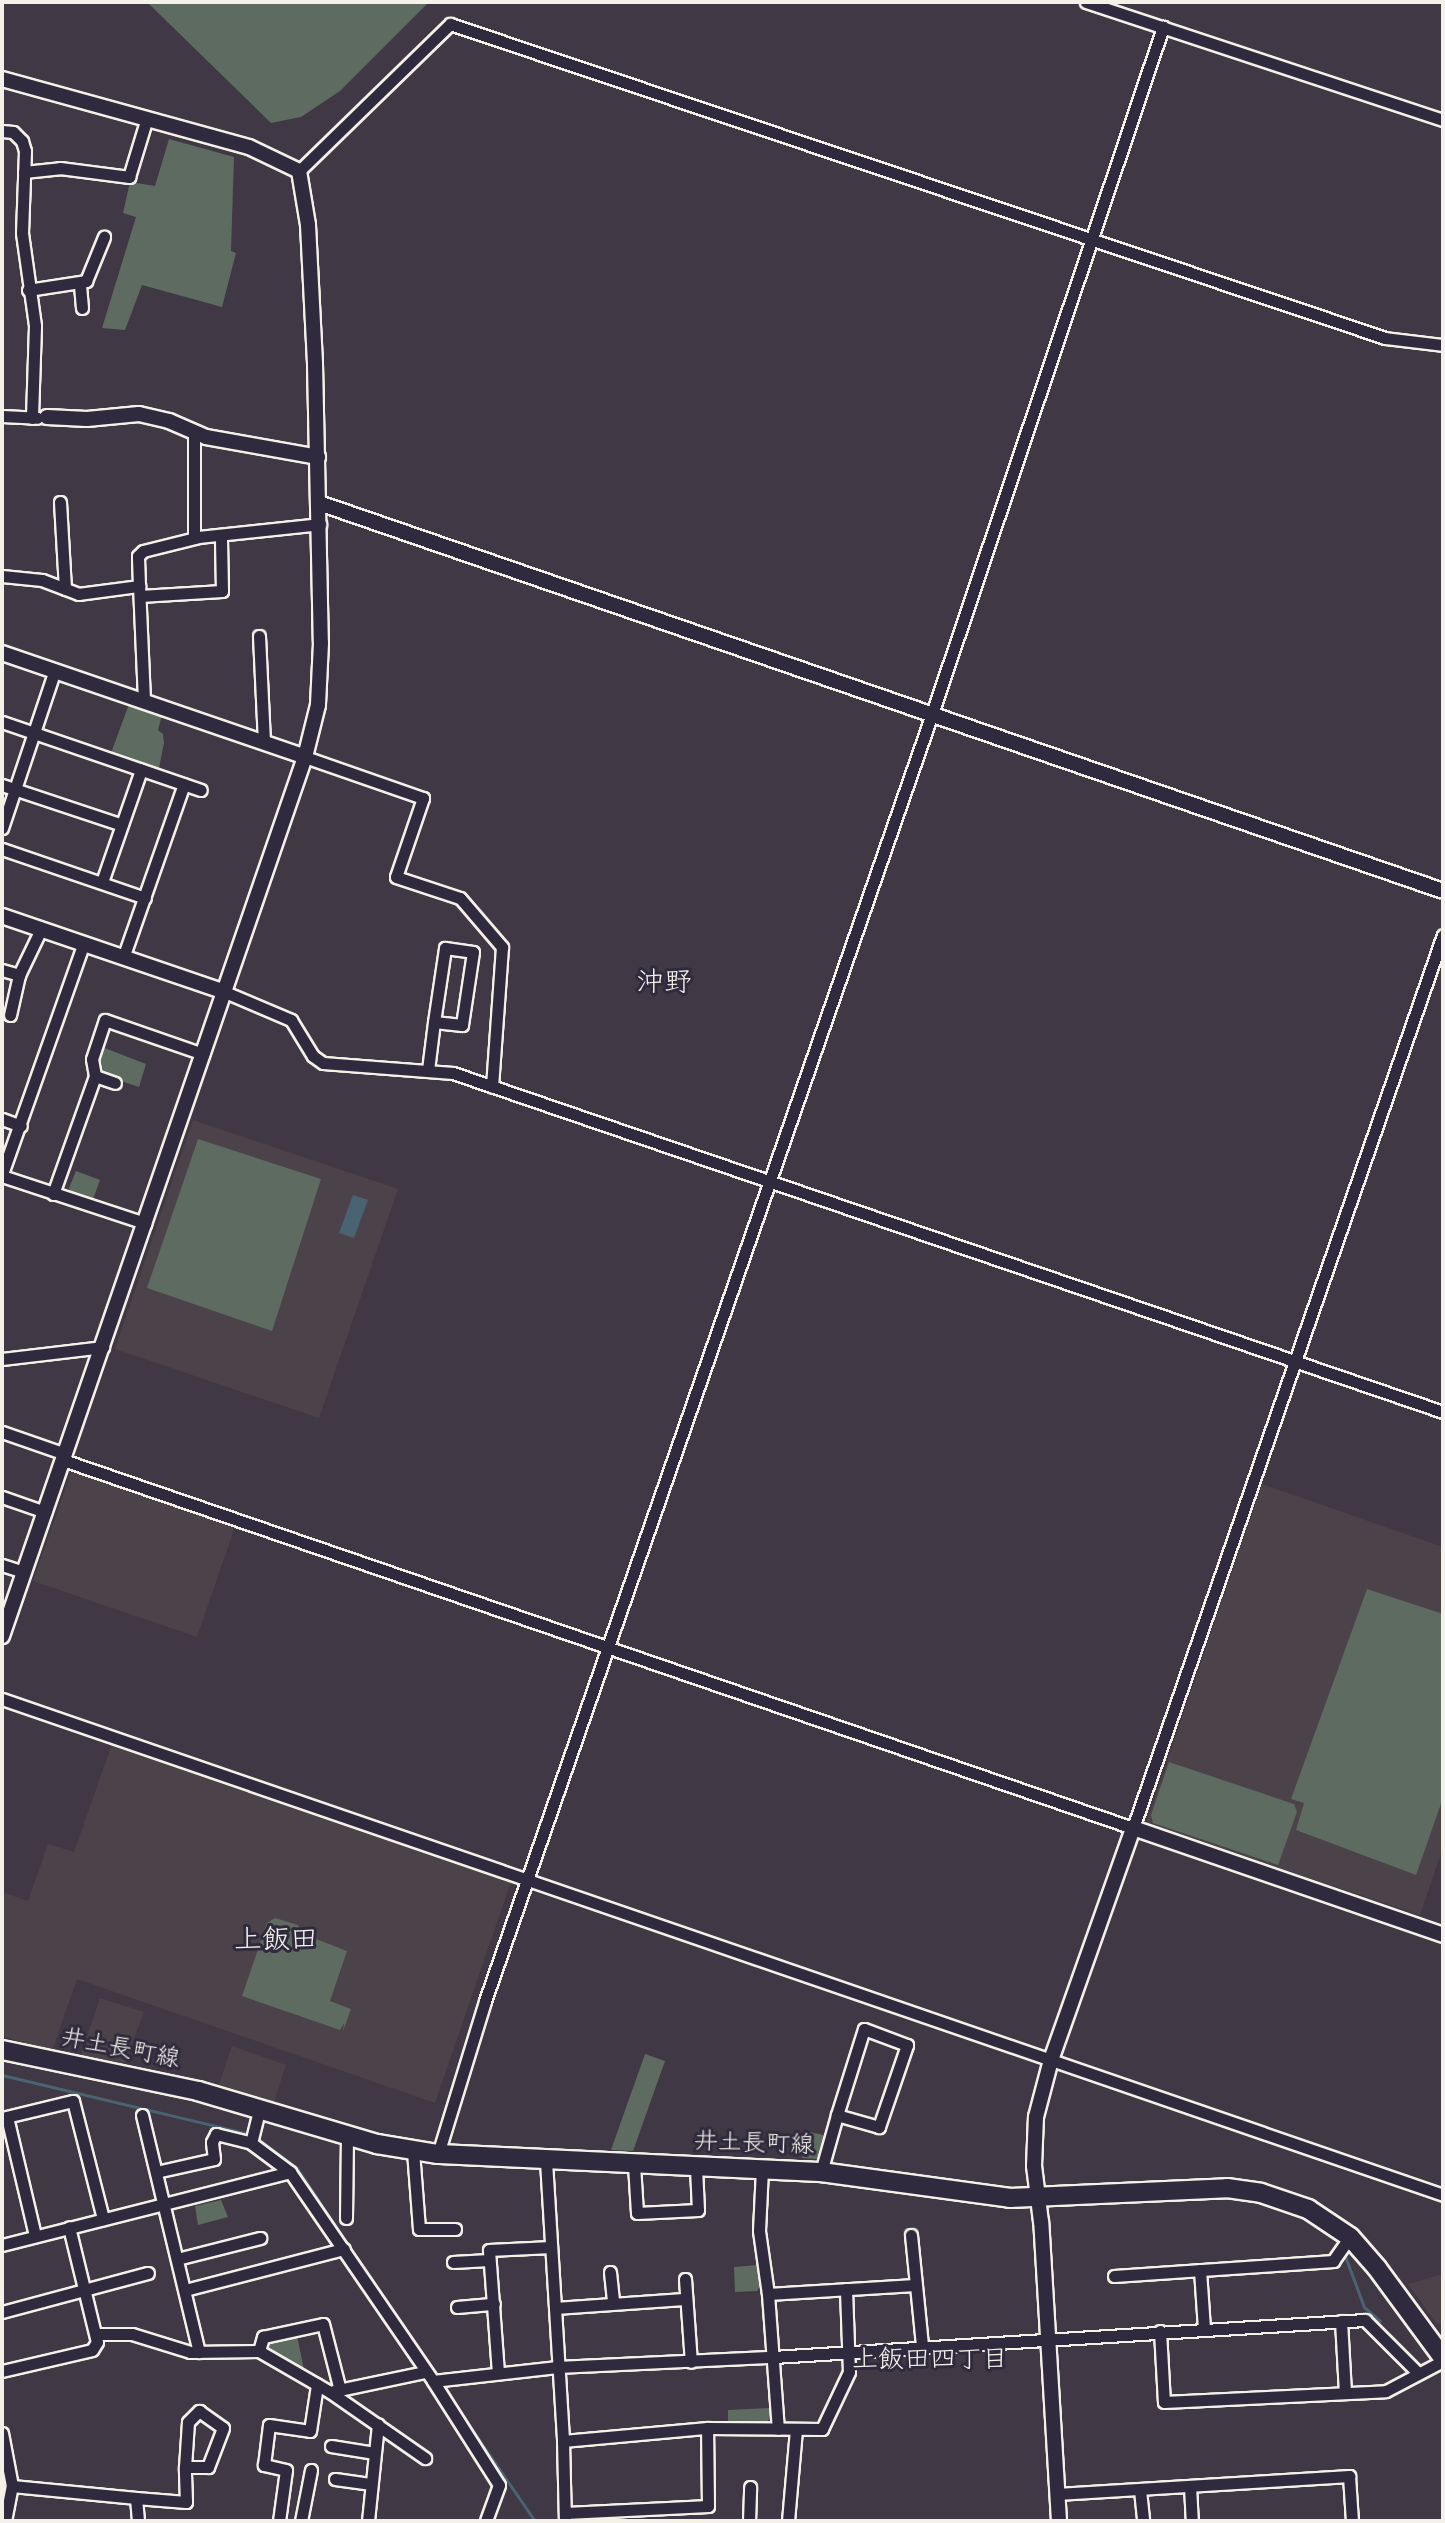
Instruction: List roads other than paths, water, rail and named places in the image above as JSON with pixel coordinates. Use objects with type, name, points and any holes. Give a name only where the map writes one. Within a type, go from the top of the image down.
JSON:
[{"type":"main road","name":"井土長町線","points":[[2,2050],[260,2107],[347,2136],[438,2154],[821,2172],[990,2197],[1038,2199],[1245,2190],[1275,2196],[1308,2209],[1350,2237],[1377,2268],[1443,2360]]},
{"type":"street","points":[[1086,2],[1443,120]]},
{"type":"street","points":[[299,171],[450,24],[1385,338],[1443,345]]},
{"type":"street","points":[[438,2154],[528,1879],[932,714],[1163,27]]},
{"type":"street","points":[[2,79],[249,147],[299,171]]},
{"type":"street","points":[[24,172],[60,168],[129,177],[146,121]]},
{"type":"street","points":[[2,131],[13,132],[22,141],[22,233],[35,326],[39,418]]},
{"type":"street","points":[[2,1636],[305,757],[321,675],[320,524],[308,225],[299,171]]},
{"type":"street","points":[[28,290],[80,285],[86,281],[104,237]]},
{"type":"street","points":[[80,285],[82,308]]},
{"type":"street","points":[[2,416],[87,419],[139,414],[206,437],[318,457]]},
{"type":"street","points":[[194,431],[194,538]]},
{"type":"street","points":[[60,502],[65,589]]},
{"type":"street","points":[[319,503],[1443,891]]},
{"type":"street","points":[[144,700],[138,556],[143,551],[194,538],[320,524]]},
{"type":"street","points":[[2,576],[42,580],[84,594],[222,591],[221,537]]},
{"type":"street","points":[[259,636],[264,742]]},
{"type":"street","points":[[2,653],[423,798],[396,877],[460,898],[502,947],[492,1087]]},
{"type":"street","points":[[2,828],[55,670]]},
{"type":"street","points":[[2,722],[201,790]]},
{"type":"street","points":[[102,882],[141,770]]},
{"type":"street","points":[[123,958],[184,784]]},
{"type":"street","points":[[2,785],[122,825]]},
{"type":"street","points":[[2,849],[145,898]]},
{"type":"street","points":[[2,916],[225,992],[291,1020],[313,1056],[323,1063],[453,1073],[1443,1412]]},
{"type":"street","points":[[10,1015],[19,975],[41,929]]},
{"type":"street","points":[[1059,2521],[1034,2166],[1036,2117],[1051,2060],[1297,1362],[1443,935]]},
{"type":"street","points":[[83,945],[2,1175],[145,1223]]},
{"type":"street","points":[[428,1070],[434,1022],[445,948],[473,952],[462,1025],[434,1022]]},
{"type":"street","points":[[2,970],[19,975]]},
{"type":"street","points":[[53,1194],[95,1076],[92,1059],[105,1020],[203,1054]]},
{"type":"street","points":[[95,1076],[115,1083]]},
{"type":"street","points":[[2,1119],[21,1126]]},
{"type":"street","points":[[2,1359],[103,1347]]},
{"type":"street","points":[[2,1432],[64,1457],[1443,1935]]},
{"type":"street","points":[[2,1497],[45,1512]]},
{"type":"street","points":[[2,1565],[23,1572]]},
{"type":"street","points":[[2,1699],[1443,2195]]},
{"type":"street","points":[[821,2172],[837,2115],[864,2029],[907,2045],[879,2127],[837,2115]]},
{"type":"street","points":[[35,2235],[4,2117],[73,2101],[103,2219]]},
{"type":"street","points":[[252,2137],[260,2107]]},
{"type":"street","points":[[142,2115],[199,2352]]},
{"type":"street","points":[[156,2172],[214,2159],[212,2142],[216,2134],[252,2137],[290,2172],[434,2378],[499,2485],[486,2521]]},
{"type":"street","points":[[346,2218],[347,2136]]},
{"type":"street","points":[[413,2151],[419,2229],[455,2229]]},
{"type":"street","points":[[546,2161],[565,2517],[708,2506],[707,2428]]},
{"type":"street","points":[[634,2165],[637,2213],[698,2210],[696,2167]]},
{"type":"street","points":[[762,2169],[759,2231],[768,2294],[778,2429]]},
{"type":"street","points":[[2,2245],[290,2172]]},
{"type":"street","points":[[2,2371],[92,2350],[97,2334],[69,2227]]},
{"type":"street","points":[[911,2235],[922,2346]]},
{"type":"street","points":[[1114,2276],[1333,2261],[1350,2237]]},
{"type":"street","points":[[177,2259],[260,2238]]},
{"type":"street","points":[[498,2373],[489,2250],[551,2247]]},
{"type":"street","points":[[185,2290],[344,2249]]},
{"type":"street","points":[[453,2262],[489,2260]]},
{"type":"street","points":[[1200,2270],[1204,2329]]},
{"type":"street","points":[[610,2272],[613,2301]]},
{"type":"street","points":[[2,2312],[148,2273]]},
{"type":"street","points":[[685,2279],[684,2299],[691,2362]]},
{"type":"street","points":[[768,2294],[915,2285]]},
{"type":"street","points":[[563,2441],[707,2428],[822,2429],[849,2372],[846,2289]]},
{"type":"street","points":[[555,2308],[613,2301],[684,2299]]},
{"type":"street","points":[[457,2307],[494,2304]]},
{"type":"street","points":[[335,2391],[557,2367],[691,2362],[1365,2320],[1417,2372]]},
{"type":"street","points":[[1341,2321],[1345,2393]]},
{"type":"street","points":[[259,2351],[263,2337],[323,2324],[335,2391]]},
{"type":"street","points":[[1160,2331],[1164,2402],[1386,2391],[1443,2360]]},
{"type":"street","points":[[97,2334],[132,2334],[199,2352],[259,2351],[317,2385],[335,2391],[425,2458]]},
{"type":"street","points":[[279,2521],[286,2470],[264,2465],[269,2425],[310,2431],[317,2385]]},
{"type":"street","points":[[12,2486],[186,2502],[185,2467],[188,2422],[199,2411],[223,2428],[208,2467],[185,2467]]},
{"type":"street","points":[[368,2521],[378,2425]]},
{"type":"street","points":[[788,2521],[796,2430]]},
{"type":"street","points":[[2,2433],[12,2486],[5,2521]]},
{"type":"street","points":[[331,2446],[374,2453]]},
{"type":"street","points":[[301,2521],[311,2470]]},
{"type":"street","points":[[1057,2494],[1349,2476],[1352,2521]]},
{"type":"street","points":[[335,2479],[370,2484]]},
{"type":"street","points":[[1190,2486],[1192,2521]]},
{"type":"street","points":[[749,2521],[750,2487]]},
{"type":"street","points":[[1140,2490],[1143,2521]]},
{"type":"street","points":[[136,2498],[138,2521]]},
{"type":"water","points":[[353,1195],[368,1200],[354,1238],[339,1233]]},
{"type":"waterway","points":[[2,2075],[250,2134]]},
{"type":"waterway","points":[[257,2138],[297,2168],[393,2313]]},
{"type":"waterway","points":[[1345,2256],[1364,2307],[1380,2321]]},
{"type":"waterway","points":[[449,2396],[535,2521]]},
{"type":"district","name":"沖野","points":[[664,986]]},
{"type":"district","name":"上飯田","points":[[276,1943]]},
{"type":"district","name":"上飯田四丁目","points":[[930,2363]]}]
